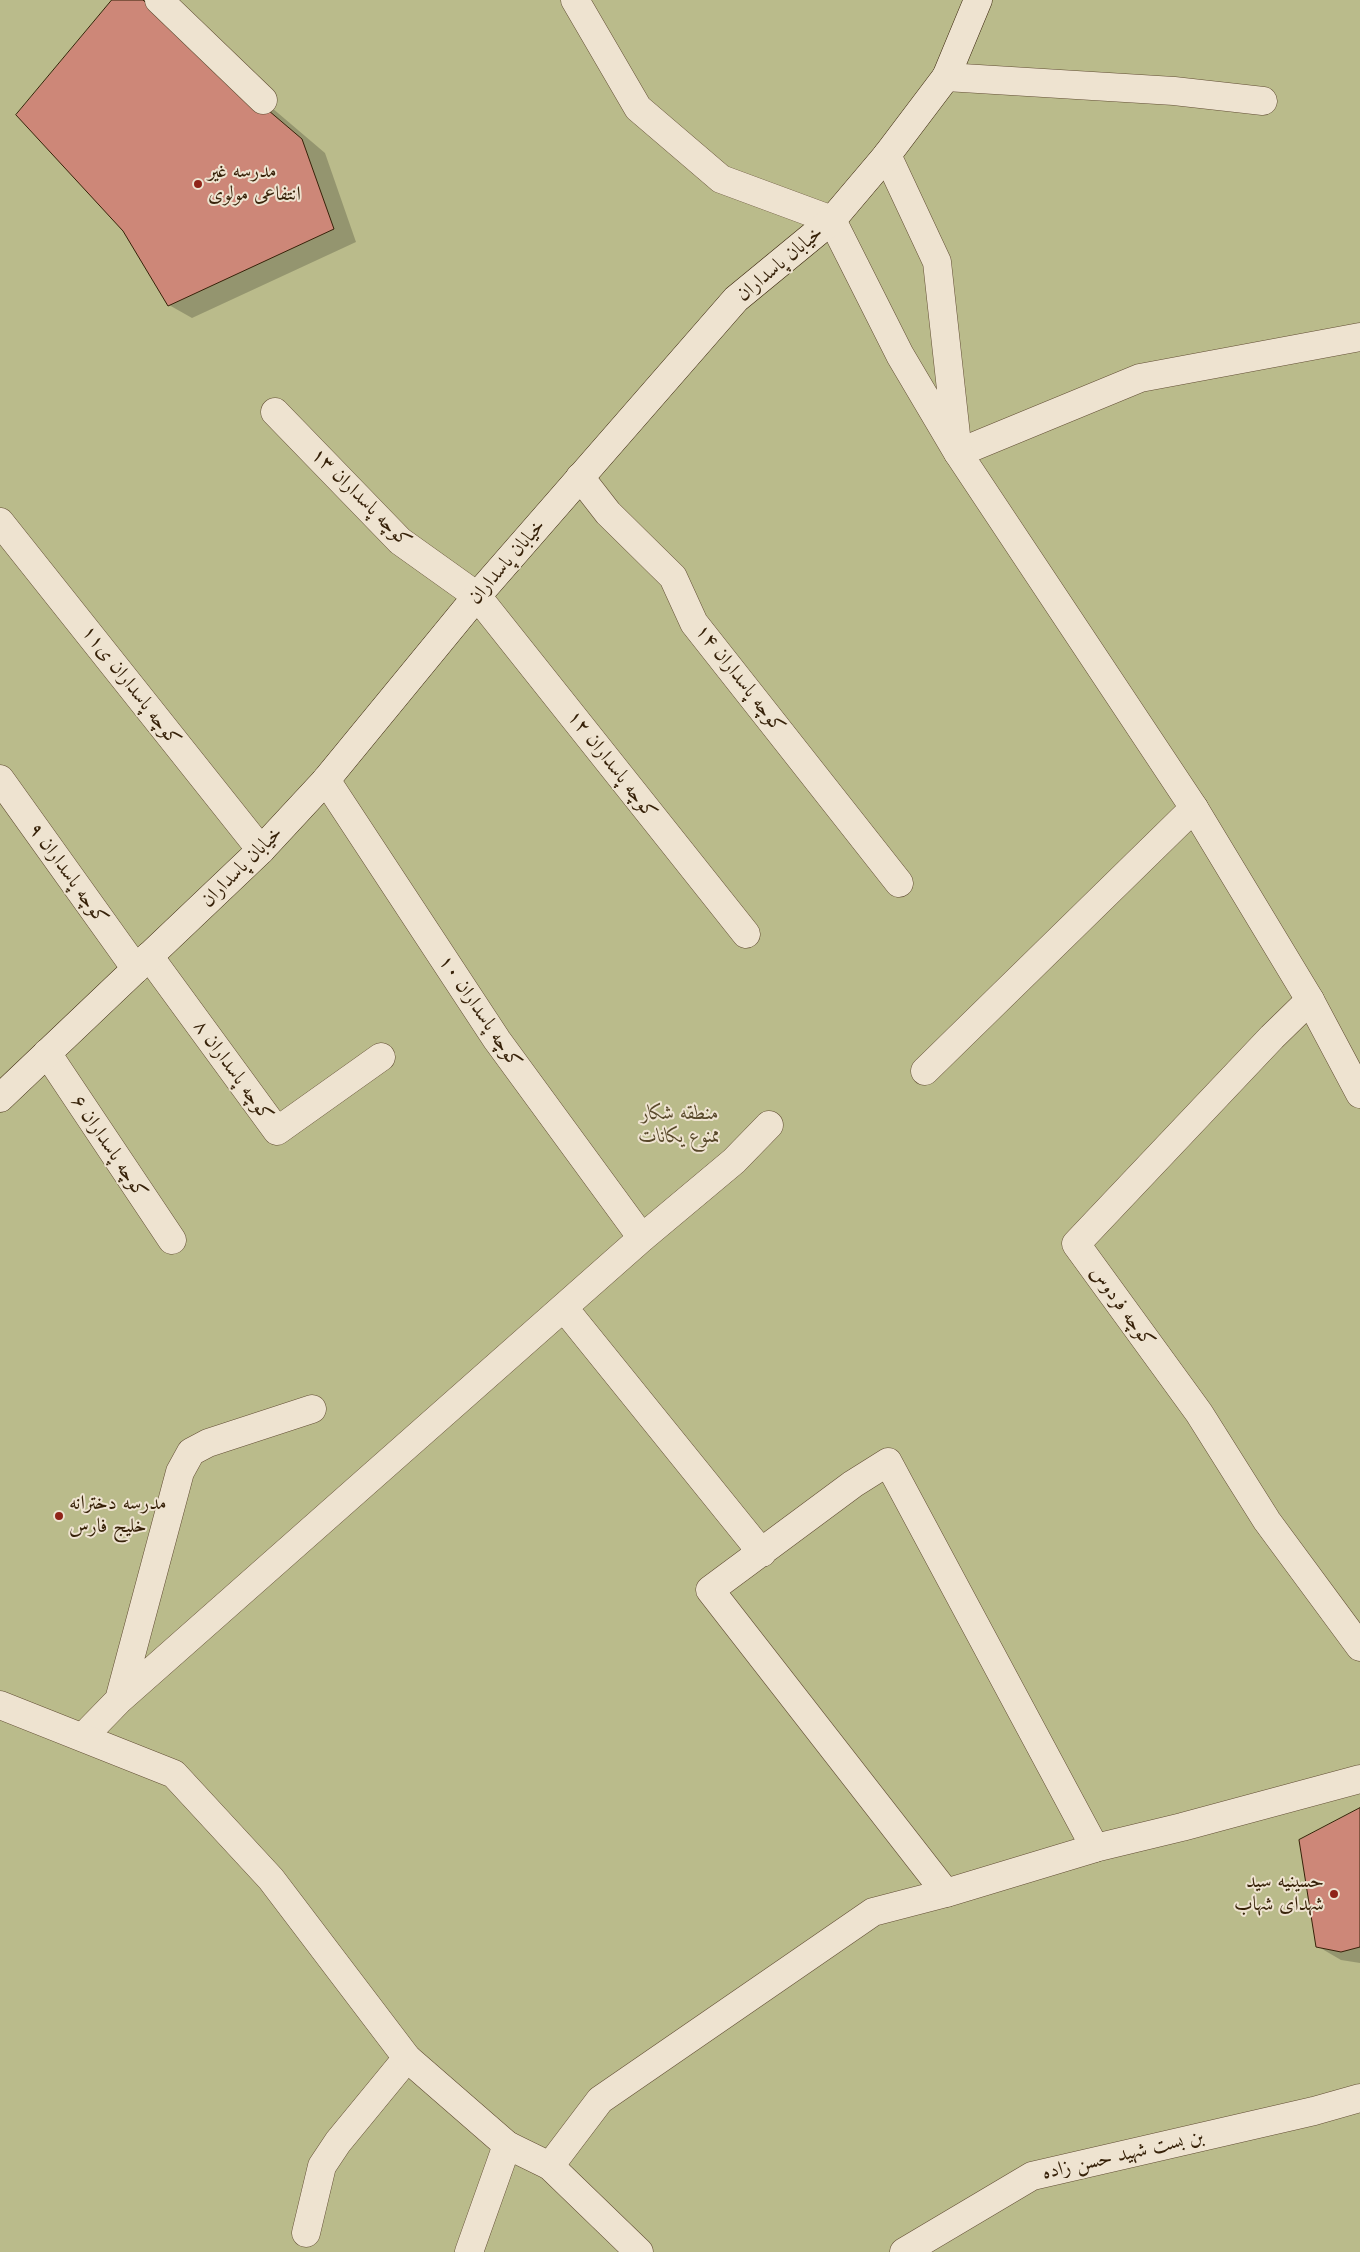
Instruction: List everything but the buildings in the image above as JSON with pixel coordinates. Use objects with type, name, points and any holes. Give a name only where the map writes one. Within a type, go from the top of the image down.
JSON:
[{"type":"street","points":[[159,0],[263,100]]},
{"type":"street","points":[[575,0],[638,108],[721,179],[832,220],[900,355],[958,453],[1194,808],[1310,1000],[1360,1094]]},
{"type":"street","name":"خیابان پاسداران","points":[[0,1098],[261,850],[326,780],[477,596],[736,299],[832,220],[887,156],[946,77],[978,0]]},
{"type":"street","points":[[946,77],[1174,91],[1263,101]]},
{"type":"street","points":[[887,156],[937,262],[958,453]]},
{"type":"street","points":[[958,453],[1140,378],[1360,337]]},
{"type":"street","name":"کوچه پاسداران ۱۳","points":[[275,412],[400,541],[477,596]]},
{"type":"street","name":"کوچه پاسداران ۱۴","points":[[580,478],[608,513],[673,577],[694,623],[900,883]]},
{"type":"street","name":"کوچه پاسداران ی۱۱","points":[[0,522],[261,850]]},
{"type":"street","name":"کوچه پاسداران ۱۲","points":[[477,596],[746,934]]},
{"type":"street","name":"کوچه پاسداران ۹","points":[[0,778],[142,963]]},
{"type":"street","name":"کوچه پاسداران ۱۰","points":[[326,780],[497,1040],[642,1238]]},
{"type":"street","points":[[925,1071],[1194,808]]},
{"type":"street","name":"کوچه پاسداران ۸","points":[[142,963],[278,1131],[381,1057]]},
{"type":"street","name":"کوچه فردوس","points":[[1310,1000],[1076,1244],[1198,1413],[1267,1521],[1360,1647]]},
{"type":"street","name":"کوچه پاسداران ۶","points":[[47,1053],[172,1240]]},
{"type":"street","points":[[83,1736],[120,1700],[642,1238],[734,1161],[769,1126]]},
{"type":"street","points":[[564,1308],[762,1553]]},
{"type":"street","points":[[120,1700],[180,1472],[191,1452],[208,1443],[312,1409]]},
{"type":"street","points":[[946,1893],[710,1590],[853,1484],[888,1462],[1095,1848]]},
{"type":"street","points":[[0,1705],[83,1736],[174,1774],[271,1879],[407,2058],[507,2145],[550,2166],[639,2252]]},
{"type":"street","points":[[550,2166],[600,2100],[873,1912],[946,1893],[1095,1848],[1360,1779]]},
{"type":"street","points":[[306,2233],[322,2166],[338,2142],[407,2058]]},
{"type":"street","name":"بن بست شهید حسن زاده","points":[[904,2252],[1032,2176],[1314,2112],[1360,2098]]},
{"type":"street","points":[[469,2252],[507,2145]]},
{"type":"green space","name":"منطقه شکار ممنوع یکانات","points":[[0,0],[1360,0],[1360,2252],[0,2252]]},
{"type":"place","name":"مدرسه غیر انتفاعی مولوی","points":[[198,184]]},
{"type":"place","name":"مدرسه دخترانه خلیج فارس","points":[[59,1516]]},
{"type":"place","name":"حسینیه سید شهدای شهاب","points":[[1334,1894]]}]
